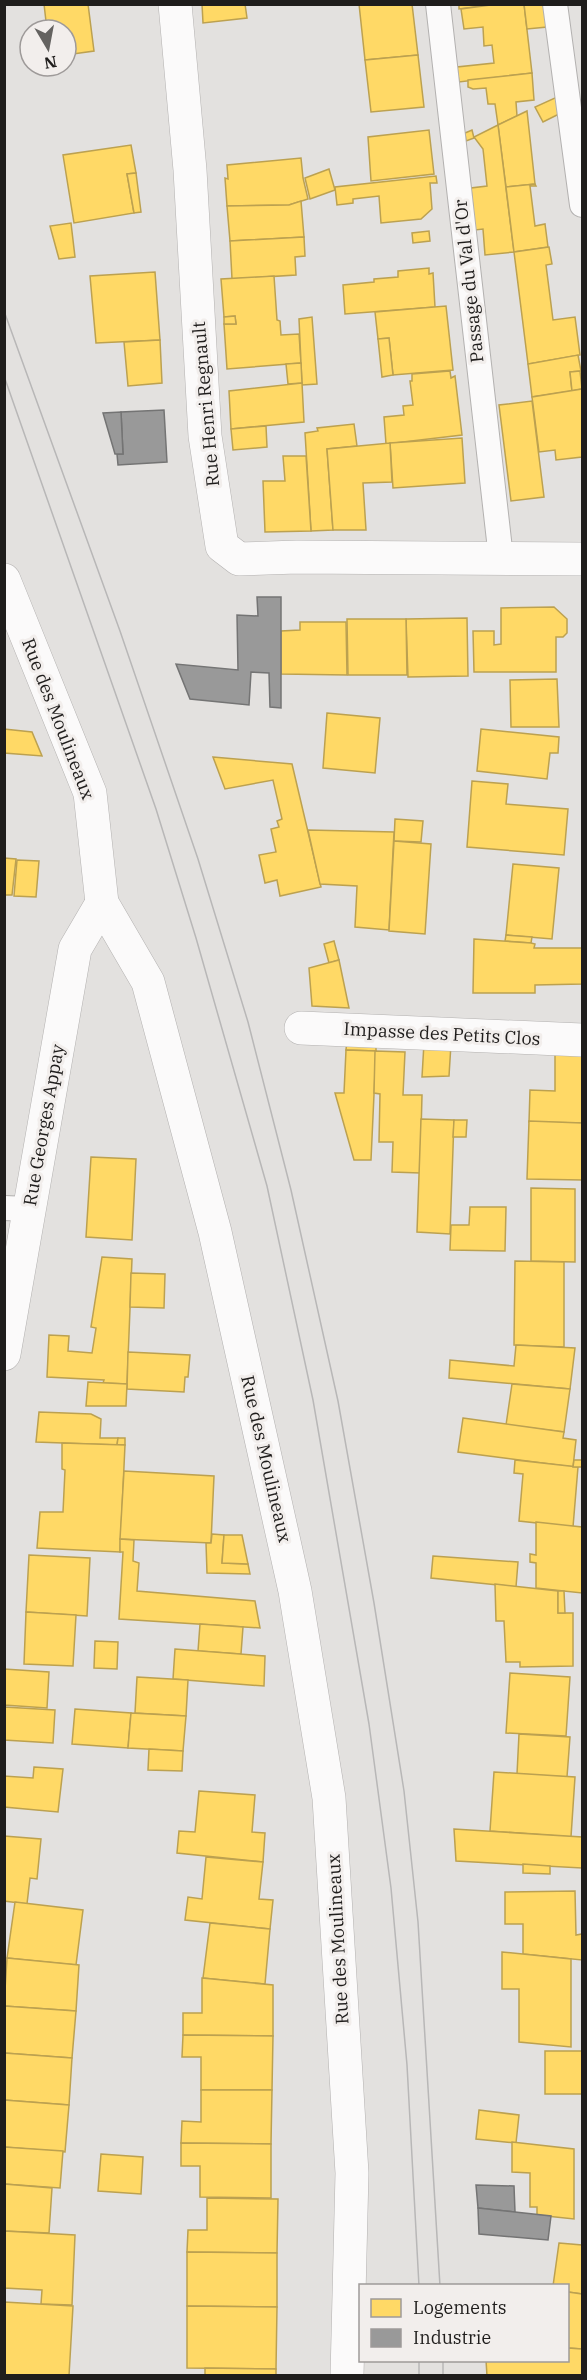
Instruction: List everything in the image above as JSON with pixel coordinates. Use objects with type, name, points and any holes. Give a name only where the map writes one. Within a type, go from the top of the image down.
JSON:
[{"type":"street","name":"Rue Henri Regnault","points":[[175,4],[190,170],[205,436],[222,546],[239,559],[582,559]]},
{"type":"street","name":"Rue des Moulineaux","points":[[4,580],[90,793],[102,903],[148,982],[215,1232],[295,1590],[329,1798],[352,2173],[347,2376]]},
{"type":"street","name":"Rue Georges Appay","points":[[4,1354],[16,1208],[75,949],[102,903]]},
{"type":"street","name":"Impasse des Petits Clos","points":[[301,1028],[582,1040]]},
{"type":"lane","name":"Passage du Val d'Or","points":[[438,4],[501,558]]},
{"type":"lane","points":[[555,4],[582,205]]},
{"type":"building: Logements","points":[[44,4],[88,4],[94,51],[78,53],[78,18],[46,18]]},
{"type":"building: Logements","points":[[202,4],[245,4],[247,18],[203,23]]},
{"type":"building: Logements","points":[[359,4],[412,4],[418,55],[365,60]]},
{"type":"building: Logements","points":[[459,4],[498,4],[459,9]]},
{"type":"building: Logements","points":[[498,4],[524,4],[532,73],[459,82],[457,67],[494,63],[492,45],[484,46],[483,27],[464,29],[461,9]]},
{"type":"building: Logements","points":[[524,4],[544,4],[547,27],[527,29]]},
{"type":"building: Logements","points":[[418,55],[424,107],[371,112],[365,60]]},
{"type":"building: Logements","points":[[532,73],[534,100],[516,102],[517,116],[498,125],[495,104],[488,104],[486,88],[468,87],[468,80]]},
{"type":"building: Logements","points":[[557,97],[559,114],[543,122],[535,107]]},
{"type":"building: Logements","points":[[527,111],[535,184],[506,187],[498,125]]},
{"type":"building: Logements","points":[[498,125],[514,252],[485,255],[483,229],[475,230],[471,188],[487,186],[483,149],[474,137]]},
{"type":"building: Logements","points":[[429,130],[434,174],[371,181],[368,137]]},
{"type":"building: Logements","points":[[472,130],[474,138],[466,141],[465,133]]},
{"type":"building: Logements","points":[[131,145],[136,173],[127,174],[134,213],[74,223],[63,155]]},
{"type":"building: Logements","points":[[301,158],[308,199],[289,205],[227,206],[225,178],[228,179],[227,165]]},
{"type":"building: Logements","points":[[329,169],[335,190],[310,199],[305,178]]},
{"type":"building: Logements","points":[[136,173],[141,212],[134,213],[127,174]]},
{"type":"building: Logements","points":[[436,176],[437,183],[430,183],[432,209],[421,219],[381,223],[379,196],[353,199],[353,203],[337,205],[335,187]]},
{"type":"building: Logements","points":[[535,184],[536,186],[530,186],[535,226],[545,224],[548,247],[514,252],[506,187]]},
{"type":"building: Logements","points":[[301,201],[304,237],[230,241],[227,206],[289,205]]},
{"type":"building: Logements","points":[[71,223],[75,257],[59,259],[50,226]]},
{"type":"building: Logements","points":[[429,231],[430,241],[413,243],[412,233]]},
{"type":"building: Logements","points":[[304,237],[305,256],[295,257],[296,275],[232,279],[230,241]]},
{"type":"building: Logements","points":[[549,247],[552,264],[546,265],[553,320],[575,317],[580,355],[528,364],[514,252]]},
{"type":"building: Logements","points":[[429,268],[429,274],[433,273],[435,307],[345,314],[343,285],[398,277],[398,271]]},
{"type":"building: Logements","points":[[155,272],[160,340],[96,343],[90,276]]},
{"type":"building: Logements","points":[[274,276],[277,320],[280,321],[281,335],[299,334],[301,363],[227,369],[224,324],[236,324],[235,316],[224,317],[221,279]]},
{"type":"building: Logements","points":[[446,306],[453,370],[393,375],[389,338],[378,339],[375,312]]},
{"type":"building: Logements","points":[[235,316],[236,324],[224,324],[224,317]]},
{"type":"building: Logements","points":[[312,317],[317,384],[302,385],[299,319]]},
{"type":"building: Logements","points":[[389,338],[393,375],[382,377],[378,339]]},
{"type":"building: Logements","points":[[160,340],[162,383],[128,386],[124,342]]},
{"type":"building: Logements","points":[[578,355],[581,371],[570,372],[572,391],[532,397],[528,364]]},
{"type":"building: Logements","points":[[301,363],[302,383],[288,384],[286,364]]},
{"type":"building: Logements","points":[[450,371],[451,378],[455,376],[462,435],[386,444],[384,417],[404,415],[403,406],[413,405],[410,381],[412,381],[412,374]]},
{"type":"building: Logements","points":[[580,371],[582,389],[572,391],[570,372]]},
{"type":"building: Logements","points":[[302,383],[304,422],[231,429],[229,391]]},
{"type":"building: Logements","points":[[582,389],[582,457],[556,460],[555,450],[539,452],[532,397]]},
{"type":"building: Logements","points":[[532,401],[544,497],[511,501],[499,405]]},
{"type":"building: Logements","points":[[354,424],[357,446],[327,449],[333,530],[311,531],[305,433],[318,431],[317,428]]},
{"type":"building: Logements","points":[[266,426],[267,447],[233,450],[231,429]]},
{"type":"building: Logements","points":[[462,438],[465,483],[393,488],[390,443]]},
{"type":"building: Logements","points":[[390,443],[392,482],[363,483],[366,530],[333,530],[327,449]]},
{"type":"building: Logements","points":[[283,456],[306,456],[311,531],[265,532],[263,481],[285,481]]},
{"type":"building: Logements","points":[[554,607],[567,619],[567,633],[563,637],[556,637],[556,672],[474,672],[473,631],[494,631],[494,645],[501,644],[501,608]]},
{"type":"building: Logements","points":[[467,618],[468,676],[408,677],[406,619]]},
{"type":"building: Logements","points":[[347,619],[406,619],[407,675],[348,675]]},
{"type":"building: Logements","points":[[300,622],[346,622],[347,675],[281,674],[281,631],[300,630]]},
{"type":"building: Logements","points":[[557,679],[559,727],[511,727],[510,680]]},
{"type":"building: Logements","points":[[327,713],[380,718],[375,773],[323,768]]},
{"type":"building: Logements","points":[[4,729],[32,732],[42,756],[4,753]]},
{"type":"building: Logements","points":[[481,729],[559,737],[558,753],[550,753],[547,779],[477,771]]},
{"type":"building: Logements","points":[[213,757],[292,764],[321,887],[280,896],[277,880],[265,883],[259,855],[276,852],[271,829],[279,827],[277,821],[282,819],[273,780],[225,789]]},
{"type":"building: Logements","points":[[472,781],[508,784],[506,804],[568,809],[564,855],[467,847]]},
{"type":"building: Logements","points":[[395,819],[423,821],[421,842],[394,841]]},
{"type":"building: Logements","points":[[308,830],[394,832],[389,930],[355,927],[357,886],[320,884]]},
{"type":"building: Logements","points":[[394,841],[431,844],[425,934],[389,931]]},
{"type":"building: Logements","points":[[4,858],[16,859],[12,895],[4,895]]},
{"type":"building: Logements","points":[[17,860],[39,861],[36,897],[14,896]]},
{"type":"building: Logements","points":[[513,864],[559,868],[552,939],[506,935]]},
{"type":"building: Logements","points":[[506,935],[532,937],[531,943],[505,941]]},
{"type":"building: Logements","points":[[474,939],[531,943],[535,944],[534,948],[582,948],[582,984],[535,985],[535,993],[473,993]]},
{"type":"building: Logements","points":[[334,941],[339,960],[329,963],[324,944]]},
{"type":"building: Logements","points":[[339,960],[349,1008],[312,1006],[309,968]]},
{"type":"building: Logements","points":[[347,1040],[376,1041],[376,1051],[346,1050]]},
{"type":"building: Logements","points":[[424,1043],[451,1044],[449,1076],[422,1077]]},
{"type":"building: Logements","points":[[555,1049],[582,1056],[582,1123],[529,1122],[530,1090],[555,1091]]},
{"type":"building: Logements","points":[[346,1050],[376,1051],[371,1160],[354,1160],[335,1093],[344,1093]]},
{"type":"building: Logements","points":[[375,1051],[405,1052],[403,1095],[422,1095],[420,1173],[392,1172],[393,1142],[379,1142],[380,1094],[374,1093]]},
{"type":"building: Logements","points":[[421,1119],[454,1120],[450,1234],[417,1232]]},
{"type":"building: Logements","points":[[454,1120],[467,1120],[466,1137],[453,1137]]},
{"type":"building: Logements","points":[[529,1121],[582,1123],[582,1180],[527,1179]]},
{"type":"building: Logements","points":[[91,1157],[136,1159],[132,1240],[86,1237]]},
{"type":"building: Logements","points":[[531,1188],[575,1189],[575,1262],[531,1261]]},
{"type":"building: Logements","points":[[470,1207],[506,1207],[505,1251],[450,1250],[451,1225],[469,1225]]},
{"type":"building: Logements","points":[[102,1257],[132,1259],[127,1384],[103,1383],[104,1380],[47,1377],[49,1335],[69,1336],[68,1351],[92,1353],[96,1328],[91,1327]]},
{"type":"building: Logements","points":[[515,1261],[564,1262],[564,1347],[514,1345]]},
{"type":"building: Logements","points":[[131,1273],[165,1274],[164,1308],[130,1307]]},
{"type":"building: Logements","points":[[516,1345],[575,1348],[570,1389],[449,1378],[450,1360],[514,1366]]},
{"type":"building: Logements","points":[[128,1352],[190,1355],[184,1392],[127,1389]]},
{"type":"building: Logements","points":[[88,1382],[127,1384],[126,1406],[86,1406]]},
{"type":"building: Logements","points":[[512,1384],[570,1389],[564,1432],[506,1425]]},
{"type":"building: Logements","points":[[39,1412],[91,1414],[101,1419],[100,1438],[118,1438],[117,1445],[36,1442]]},
{"type":"building: Logements","points":[[463,1418],[564,1432],[563,1438],[576,1440],[573,1467],[458,1452]]},
{"type":"building: Logements","points":[[118,1438],[125,1438],[125,1445],[117,1445]]},
{"type":"building: Logements","points":[[62,1443],[125,1445],[120,1552],[37,1548],[40,1512],[63,1512],[65,1470],[62,1469]]},
{"type":"building: Logements","points":[[515,1460],[578,1467],[573,1527],[519,1521],[523,1474],[514,1473]]},
{"type":"building: Logements","points":[[574,1460],[582,1460],[582,1467],[573,1467]]},
{"type":"building: Logements","points":[[124,1471],[214,1476],[211,1543],[120,1539]]},
{"type":"building: Logements","points":[[536,1522],[582,1527],[582,1593],[536,1588],[536,1563],[530,1562],[530,1554],[536,1555]]},
{"type":"building: Logements","points":[[212,1534],[224,1535],[222,1563],[248,1564],[250,1574],[207,1573],[206,1543],[211,1543]]},
{"type":"building: Logements","points":[[224,1535],[242,1535],[248,1564],[222,1563]]},
{"type":"building: Logements","points":[[120,1539],[134,1540],[133,1561],[139,1563],[137,1591],[255,1601],[260,1628],[119,1619],[123,1552],[120,1552]]},
{"type":"building: Logements","points":[[29,1555],[90,1558],[87,1616],[26,1612]]},
{"type":"building: Logements","points":[[433,1556],[518,1562],[516,1587],[431,1578]]},
{"type":"building: Logements","points":[[495,1584],[558,1591],[558,1613],[573,1613],[573,1666],[520,1667],[520,1662],[506,1662],[504,1621],[496,1621]]},
{"type":"building: Logements","points":[[558,1591],[564,1591],[565,1613],[558,1613]]},
{"type":"building: Logements","points":[[26,1612],[76,1615],[73,1666],[24,1664]]},
{"type":"building: Logements","points":[[200,1624],[243,1627],[241,1654],[198,1651]]},
{"type":"building: Logements","points":[[95,1641],[118,1642],[117,1669],[94,1668]]},
{"type":"building: Logements","points":[[175,1649],[265,1656],[264,1686],[173,1679]]},
{"type":"building: Logements","points":[[4,1669],[49,1672],[47,1708],[4,1705]]},
{"type":"building: Logements","points":[[510,1673],[570,1677],[566,1736],[506,1733]]},
{"type":"building: Logements","points":[[137,1677],[188,1680],[186,1716],[135,1713]]},
{"type":"building: Logements","points":[[4,1707],[55,1710],[53,1743],[4,1740]]},
{"type":"building: Logements","points":[[75,1709],[131,1713],[128,1748],[72,1744]]},
{"type":"building: Logements","points":[[131,1713],[186,1716],[183,1751],[128,1748]]},
{"type":"building: Logements","points":[[519,1734],[570,1737],[567,1777],[517,1774]]},
{"type":"building: Logements","points":[[149,1749],[183,1751],[182,1771],[148,1770]]},
{"type":"building: Logements","points":[[34,1767],[63,1769],[58,1812],[4,1807],[4,1776],[33,1778]]},
{"type":"building: Logements","points":[[494,1772],[575,1777],[571,1837],[490,1831]]},
{"type":"building: Logements","points":[[199,1791],[255,1795],[252,1832],[265,1833],[263,1862],[177,1853],[179,1831],[195,1832]]},
{"type":"building: Logements","points":[[454,1829],[582,1837],[582,1868],[456,1861]]},
{"type":"building: Logements","points":[[4,1836],[41,1839],[37,1879],[30,1878],[27,1904],[4,1901]]},
{"type":"building: Logements","points":[[206,1857],[263,1862],[259,1899],[273,1900],[270,1929],[185,1920],[188,1897],[202,1899]]},
{"type":"building: Logements","points":[[523,1864],[550,1866],[550,1874],[523,1873]]},
{"type":"building: Logements","points":[[575,1891],[576,1935],[582,1934],[582,1960],[523,1954],[523,1924],[505,1924],[505,1892]]},
{"type":"building: Logements","points":[[15,1902],[83,1910],[76,1965],[7,1958]]},
{"type":"building: Logements","points":[[210,1923],[270,1929],[265,1984],[203,1978]]},
{"type":"building: Logements","points":[[502,1952],[571,1959],[571,2047],[519,2042],[519,1989],[502,1989]]},
{"type":"building: Logements","points":[[7,1958],[79,1965],[76,2011],[4,2006]]},
{"type":"building: Logements","points":[[202,1978],[273,1985],[273,2036],[183,2035],[183,2013],[202,2013]]},
{"type":"building: Logements","points":[[4,2006],[76,2011],[72,2058],[4,2053]]},
{"type":"building: Logements","points":[[183,2035],[273,2036],[272,2090],[201,2090],[201,2057],[182,2057]]},
{"type":"building: Logements","points":[[545,2051],[582,2051],[582,2094],[545,2094]]},
{"type":"building: Logements","points":[[4,2053],[72,2058],[69,2105],[4,2100]]},
{"type":"building: Logements","points":[[201,2090],[272,2090],[271,2144],[181,2143],[182,2121],[201,2122]]},
{"type":"building: Logements","points":[[4,2100],[69,2105],[65,2152],[4,2147]]},
{"type":"building: Logements","points":[[479,2110],[519,2115],[516,2143],[476,2139]]},
{"type":"building: Logements","points":[[512,2142],[574,2149],[574,2219],[537,2215],[537,2207],[530,2207],[530,2173],[512,2172]]},
{"type":"building: Logements","points":[[181,2143],[271,2144],[271,2198],[200,2197],[200,2166],[181,2166]]},
{"type":"building: Logements","points":[[4,2147],[63,2151],[60,2188],[4,2184]]},
{"type":"building: Logements","points":[[101,2154],[143,2157],[141,2194],[98,2191]]},
{"type":"building: Logements","points":[[4,2184],[52,2188],[49,2233],[4,2231]]},
{"type":"building: Logements","points":[[207,2198],[278,2199],[277,2253],[187,2252],[188,2230],[207,2230]]},
{"type":"building: Logements","points":[[4,2231],[75,2235],[72,2305],[41,2304],[42,2290],[4,2288]]},
{"type":"building: Logements","points":[[559,2243],[582,2245],[582,2294],[569,2292],[569,2284],[553,2284]]},
{"type":"building: Logements","points":[[187,2252],[277,2253],[277,2307],[187,2306]]},
{"type":"building: Logements","points":[[569,2292],[582,2294],[582,2349],[569,2348]]},
{"type":"building: Logements","points":[[4,2302],[73,2306],[69,2376],[4,2376]]},
{"type":"building: Logements","points":[[187,2306],[277,2307],[276,2369],[187,2368]]},
{"type":"building: Logements","points":[[569,2348],[582,2349],[582,2376],[487,2376],[486,2362],[569,2362]]},
{"type":"building: Logements","points":[[205,2368],[276,2369],[276,2376],[205,2376]]},
{"type":"building: Industrie","points":[[164,410],[167,462],[118,465],[117,454],[123,454],[121,412]]},
{"type":"building: Industrie","points":[[121,412],[123,454],[115,454],[103,413]]},
{"type":"building: Industrie","points":[[257,597],[281,597],[281,708],[270,707],[269,673],[251,672],[249,705],[190,699],[176,664],[238,670],[237,615],[258,616]]},
{"type":"building: Industrie","points":[[476,2185],[514,2186],[515,2212],[478,2208]]},
{"type":"building: Industrie","points":[[478,2208],[551,2216],[548,2240],[479,2234]]},
{"type":"tram line","points":[[4,311],[120,631],[198,859],[248,1022],[291,1190],[338,1401],[404,1791],[418,1922],[440,2284]]},
{"type":"tram line","points":[[4,376],[156,809],[196,938],[267,1186],[313,1400],[369,1724],[391,1888],[407,2065],[419,2284]]},
{"type":"tram line","points":[[419,2362],[419,2376]]},
{"type":"tram line","points":[[443,2362],[443,2376]]}]
